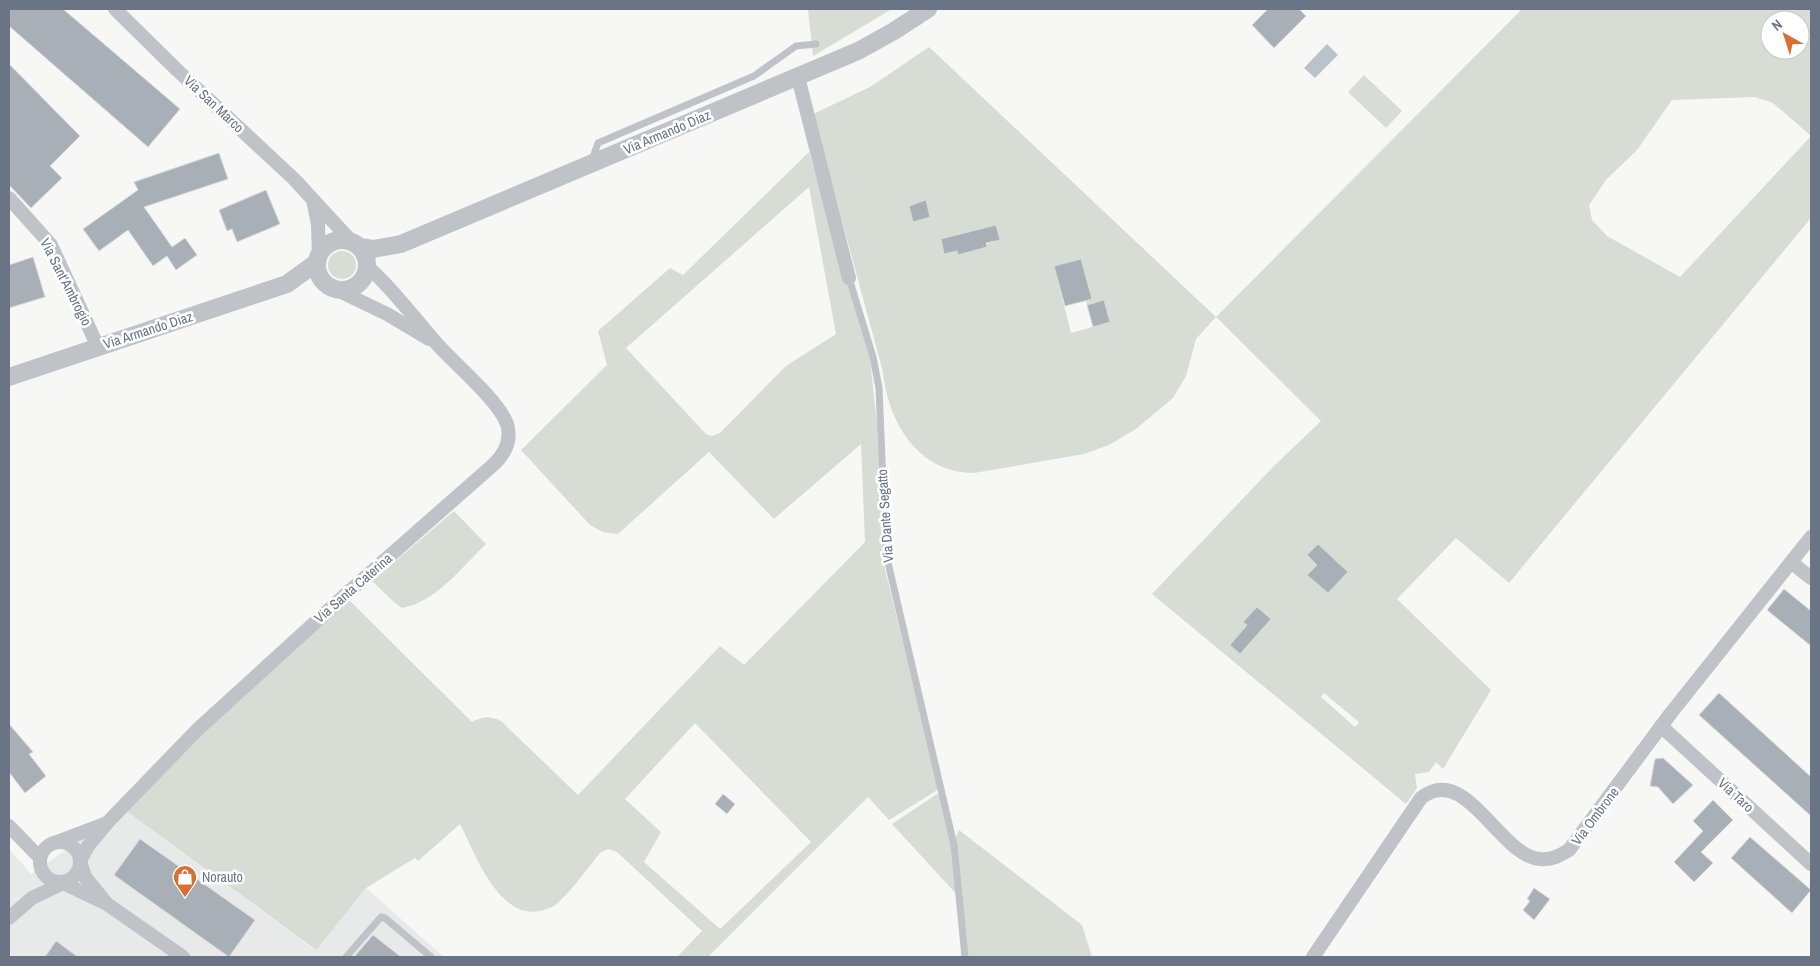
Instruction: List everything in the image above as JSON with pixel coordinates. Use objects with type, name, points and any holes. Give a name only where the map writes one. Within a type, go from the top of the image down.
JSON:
[{"type":"street","name":"Via San Marco","points":[[115,9],[176,70],[294,179],[356,244]]},
{"type":"street","name":"Via Armando Diaz","points":[[9,377],[288,284],[332,287],[342,290],[355,286],[364,276],[368,267],[401,244],[798,77],[871,44],[928,9]]},
{"type":"street","name":"Via Dante Segatto","points":[[798,77],[849,278]]},
{"type":"street","name":"Via Sant'Ambrogio","points":[[9,198],[51,245],[98,347]]},
{"type":"street","name":"Via San Marco","points":[[312,199],[318,224],[318,258]]},
{"type":"street","name":"Via Armando Diaz","points":[[288,284],[318,258],[329,244],[344,240],[373,249],[401,244]]},
{"type":"street","points":[[356,244],[367,259],[368,267]]},
{"type":"street","points":[[318,258],[320,276],[332,287]]},
{"type":"street","name":"Via Santa Caterina","points":[[9,918],[32,898],[74,877],[88,846],[107,823],[197,730],[502,456],[507,447],[508,432],[502,414],[436,343],[416,317],[368,267]]},
{"type":"street","name":"Via Santa Caterina","points":[[332,287],[387,314],[436,343]]},
{"type":"street","name":"Via Ombrone","points":[[1313,957],[1421,798],[1440,788],[1459,794],[1521,851],[1538,859],[1555,858],[1568,850],[1661,726],[1811,537]]},
{"type":"street","points":[[1790,562],[1811,578]]},
{"type":"street","name":"Via Taro","points":[[1661,726],[1811,864]]},
{"type":"street","name":"Via Santa Caterina","points":[[40,861],[48,846],[107,823]]},
{"type":"street","points":[[9,826],[40,861],[45,876],[51,881],[64,883],[107,904],[183,957]]},
{"type":"street","points":[[56,842],[70,844],[79,854],[86,877],[107,904]]},
{"type":"street","points":[[32,898],[40,880],[40,861]]},
{"type":"lane","points":[[591,164],[598,144],[754,76],[796,46],[816,44]]},
{"type":"lane","name":"Via Dante Segatto","points":[[849,278],[874,357],[879,388],[886,554],[954,845],[965,957]]},
{"type":"lane","points":[[346,957],[381,917],[385,918],[430,957]]},
{"type":"shaded area","points":[[808,9],[892,9],[813,56]]},
{"type":"shaded area","points":[[1522,9],[1811,9],[1811,136],[1811,218],[1509,583],[1456,538],[1397,599],[1491,690],[1443,769],[1436,762],[1429,772],[1415,774],[1417,788],[1406,804],[1152,594],[1272,468],[1321,421],[1216,317]],"holes":[[[1755,97],[1773,103],[1811,136],[1680,277],[1607,236],[1592,220],[1589,205],[1606,180],[1637,150],[1672,100]],[[1318,544],[1348,572],[1328,593],[1308,575],[1317,565],[1307,555]],[[1257,607],[1271,619],[1240,654],[1230,645],[1247,625],[1244,622]],[[1324,693],[1359,723],[1355,727],[1321,697]]]},
{"type":"shaded area","points":[[1327,44],[1338,55],[1315,78],[1304,68]]},
{"type":"shaded area","points":[[929,47],[1216,317],[1196,339],[1186,376],[1173,398],[1136,429],[1109,445],[1084,454],[974,473],[954,471],[937,464],[922,454],[909,441],[891,409],[883,372],[813,114],[870,87]],"holes":[[[925,201],[930,217],[914,222],[909,206]],[[996,225],[999,240],[958,254],[957,251],[944,254],[941,239]],[[1081,259],[1091,298],[1086,300],[1087,305],[1104,300],[1110,322],[1071,333],[1054,266]]]},
{"type":"shaded area","points":[[1364,75],[1402,111],[1386,128],[1348,92]]},
{"type":"shaded area","points":[[809,152],[870,359],[877,424],[882,557],[939,789],[889,820],[868,797],[708,957],[677,957],[702,931],[617,852],[608,849],[601,852],[557,903],[552,907],[534,912],[519,909],[505,900],[494,887],[483,871],[460,824],[418,861],[415,858],[366,888],[316,950],[125,810],[199,733],[348,599],[472,722],[486,717],[501,721],[578,795],[720,646],[744,665],[865,542],[861,444],[774,519],[709,452],[618,534],[603,532],[590,525],[521,450],[607,365],[598,331],[670,268],[683,275]],"holes":[[[809,187],[836,334],[786,366],[720,433],[712,436],[706,434],[626,348]],[[695,723],[811,842],[720,929],[644,862],[661,832],[625,799]]]},
{"type":"shaded area","points":[[342,251],[352,255],[356,265],[352,275],[342,279],[332,275],[328,265],[332,255]]},
{"type":"shaded area","points":[[454,511],[486,544],[458,573],[437,591],[426,599],[402,608],[372,581]]},
{"type":"shaded area","points":[[940,792],[954,841],[959,830],[1082,925],[1092,957],[966,957],[959,897],[892,824]]},
{"type":"shaded area","points":[[125,810],[315,950],[366,888],[444,957],[9,957],[9,849],[31,874]]},
{"type":"building","points":[[9,9],[63,9],[180,109],[148,147],[9,26]]},
{"type":"building","points":[[1268,9],[1299,9],[1306,16],[1274,48],[1252,25]]},
{"type":"building","points":[[9,64],[80,136],[50,166],[62,178],[31,208],[9,185]]},
{"type":"building","points":[[219,153],[228,179],[144,207],[172,247],[185,238],[197,255],[176,270],[167,256],[153,266],[128,230],[99,251],[83,229],[138,190],[134,182]]},
{"type":"building","points":[[266,190],[280,224],[237,242],[232,229],[227,231],[219,210]]},
{"type":"building","points":[[926,200],[930,217],[913,222],[909,206]]},
{"type":"building","points":[[996,225],[1000,240],[986,243],[987,247],[958,255],[957,251],[944,254],[941,239]]},
{"type":"building","points":[[33,257],[45,297],[9,308],[9,265]]},
{"type":"building","points":[[1081,259],[1092,299],[1065,306],[1054,266]]},
{"type":"building","points":[[1104,300],[1110,322],[1093,327],[1087,305]]},
{"type":"building","points":[[1318,544],[1348,572],[1328,593],[1307,575],[1317,565],[1307,555]]},
{"type":"building","points":[[1784,589],[1811,611],[1811,646],[1767,610]]},
{"type":"building","points":[[1257,607],[1271,619],[1240,654],[1230,645],[1247,625],[1243,622]]},
{"type":"building","points":[[1719,693],[1811,777],[1811,816],[1699,715]]},
{"type":"building","points":[[9,724],[33,752],[29,754],[46,776],[25,793],[9,772]]},
{"type":"building","points":[[1663,758],[1693,785],[1673,804],[1658,787],[1650,786],[1655,759]]},
{"type":"building","points":[[723,794],[735,804],[727,814],[715,804]]},
{"type":"building","points":[[1713,800],[1733,820],[1701,852],[1713,863],[1694,882],[1674,862],[1703,831],[1693,821]]},
{"type":"building","points":[[1750,837],[1811,890],[1792,913],[1731,858]]},
{"type":"building","name":"Norauto","points":[[140,839],[255,920],[229,957],[114,875]]},
{"type":"building","points":[[1534,888],[1550,899],[1534,920],[1523,910],[1530,901],[1527,899]]},
{"type":"building","points":[[373,935],[401,957],[354,957]]},
{"type":"building","points":[[56,941],[78,957],[45,957]]},
{"type":"place","name":"Norauto","points":[[185,898]]}]
